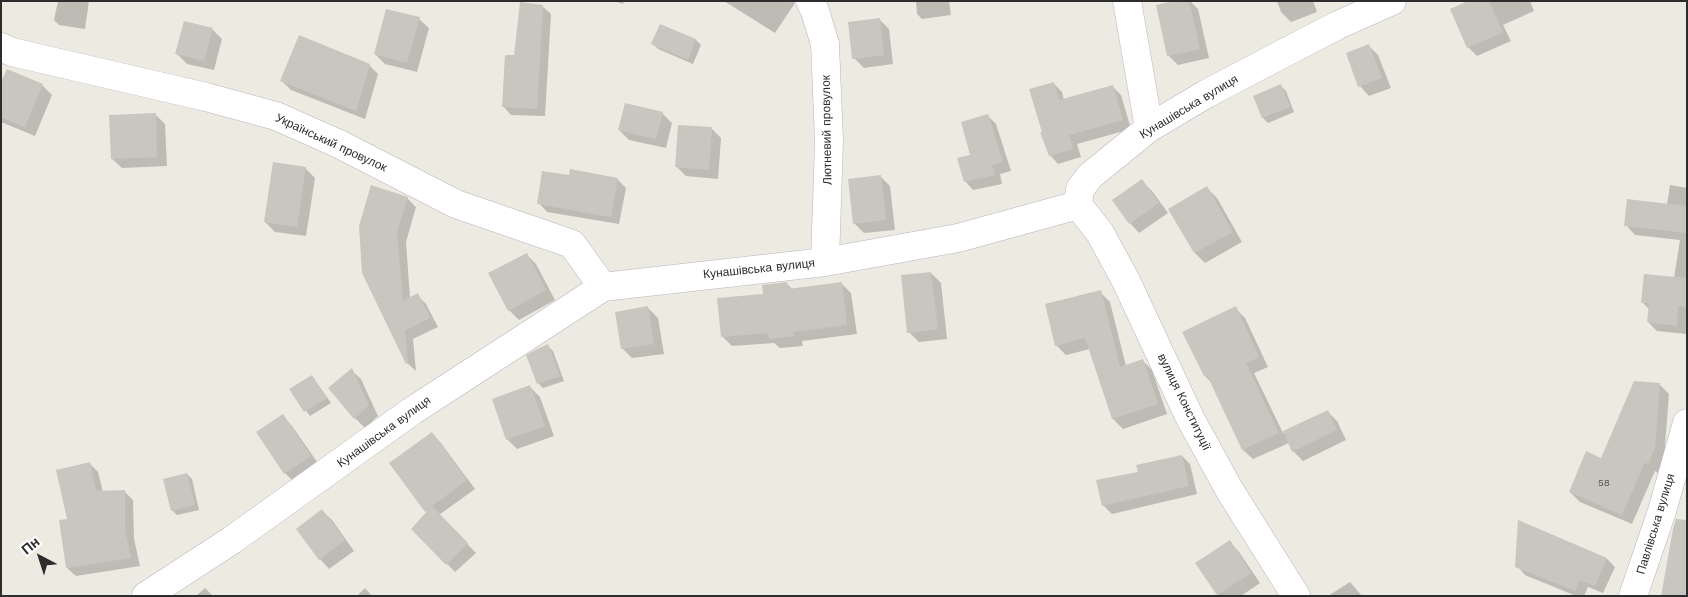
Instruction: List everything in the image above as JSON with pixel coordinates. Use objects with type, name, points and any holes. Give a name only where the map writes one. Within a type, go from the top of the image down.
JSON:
[{"type":"street","name":"Лютневий провулок","points":[[810,1],[825,44],[829,141],[825,262]]},
{"type":"street","points":[[1127,1],[1148,128]]},
{"type":"street","name":"Кунашівська вулиця","points":[[146,596],[240,534],[412,411],[603,287],[825,262],[958,238],[1078,205],[1080,190],[1090,176],[1148,128],[1206,94],[1338,25],[1392,1]]},
{"type":"street","name":"Український провулок","points":[[1,47],[12,52],[206,97],[276,116],[339,144],[456,204],[572,244],[603,287]]},
{"type":"street","name":"вулиця Конституції","points":[[1078,205],[1100,234],[1126,281],[1190,418],[1296,596]]},
{"type":"street","name":"Павлівська вулиця","points":[[1633,596],[1662,511],[1687,423]]},
{"type":"building","points":[[1173,1],[1189,1],[1200,49],[1167,56],[1156,5]]},
{"type":"building","points":[[1468,1],[1489,1],[1503,32],[1467,48],[1450,9]]},
{"type":"building","points":[[520,2],[543,5],[537,109],[502,107],[505,55],[514,55]]},
{"type":"building","points":[[386,9],[420,17],[407,63],[374,54]]},
{"type":"building","points":[[880,18],[884,55],[852,59],[848,22]]},
{"type":"building","points":[[184,21],[213,28],[204,61],[175,54]]},
{"type":"building","points":[[660,24],[696,39],[688,60],[651,44]]},
{"type":"building","points":[[299,35],[370,64],[356,111],[280,81]]},
{"type":"building","points":[[1369,44],[1382,78],[1358,87],[1346,53]]},
{"type":"building","points":[[7,69],[43,84],[25,127],[1,117],[1,82]]},
{"type":"building","points":[[1054,82],[1059,100],[1113,85],[1123,120],[1069,135],[1073,149],[1049,156],[1040,132],[1042,132],[1029,89]]},
{"type":"building","points":[[1281,84],[1290,107],[1262,118],[1253,96]]},
{"type":"building","points":[[625,103],[663,112],[656,139],[618,130]]},
{"type":"building","points":[[156,113],[157,157],[111,159],[109,115]]},
{"type":"building","points":[[988,114],[1003,162],[992,165],[995,175],[964,182],[957,158],[970,155],[961,122]]},
{"type":"building","points":[[678,125],[712,127],[709,170],[675,167]]},
{"type":"building","points":[[273,162],[306,167],[297,227],[264,222]]},
{"type":"building","points":[[570,169],[618,178],[611,217],[537,204],[542,171],[569,175]]},
{"type":"building","points":[[881,175],[886,220],[853,224],[848,179]]},
{"type":"building","points":[[1142,179],[1159,203],[1129,224],[1112,200]]},
{"type":"building","points":[[371,185],[408,197],[397,232],[403,301],[418,293],[430,318],[405,331],[408,363],[406,364],[362,273],[359,226]]},
{"type":"building","points":[[1207,186],[1233,232],[1194,253],[1168,209]]},
{"type":"building","points":[[1627,199],[1687,206],[1687,233],[1624,226]]},
{"type":"building","points":[[527,253],[546,290],[508,311],[488,273]]},
{"type":"building","points":[[931,272],[938,329],[907,333],[901,275]]},
{"type":"building","points":[[1644,274],[1687,278],[1687,307],[1678,306],[1677,326],[1647,322],[1649,303],[1641,303]]},
{"type":"building","points":[[787,282],[788,289],[842,282],[847,325],[793,332],[794,336],[769,339],[768,333],[721,337],[717,298],[763,294],[762,285]]},
{"type":"building","points":[[1101,290],[1120,367],[1143,359],[1158,404],[1112,419],[1085,338],[1055,346],[1045,304]]},
{"type":"building","points":[[648,306],[654,344],[621,349],[615,312]]},
{"type":"building","points":[[1236,306],[1259,357],[1246,363],[1279,433],[1242,450],[1207,375],[1204,376],[1182,332]]},
{"type":"building","points":[[548,344],[560,376],[537,384],[526,355]]},
{"type":"building","points":[[352,368],[369,406],[354,419],[328,388]]},
{"type":"building","points":[[312,375],[327,398],[304,412],[289,389]]},
{"type":"building","points":[[1634,381],[1660,383],[1655,448],[1648,464],[1645,462],[1622,515],[1569,492],[1586,451],[1601,458]]},
{"type":"building","points":[[530,385],[545,426],[506,440],[492,399]]},
{"type":"building","points":[[1328,410],[1337,430],[1292,452],[1283,431]]},
{"type":"building","points":[[283,414],[311,456],[284,474],[256,432]]},
{"type":"building","points":[[432,432],[467,480],[432,506],[468,543],[446,565],[411,529],[431,507],[425,512],[389,463]]},
{"type":"building","points":[[1182,455],[1189,486],[1102,506],[1096,480],[1138,472],[1136,465]]},
{"type":"building","points":[[90,462],[96,491],[125,490],[125,529],[131,558],[66,568],[59,520],[67,519],[56,470]]},
{"type":"building","points":[[187,473],[195,505],[171,511],[163,479]]},
{"type":"building","points":[[322,509],[345,540],[319,560],[296,529]]},
{"type":"building","points":[[1676,519],[1687,520],[1687,596],[1661,596],[1673,529]]},
{"type":"building","points":[[1518,520],[1607,558],[1595,586],[1580,580],[1575,591],[1515,567]]},
{"type":"building","points":[[1230,540],[1251,573],[1217,595],[1195,563]]}]
